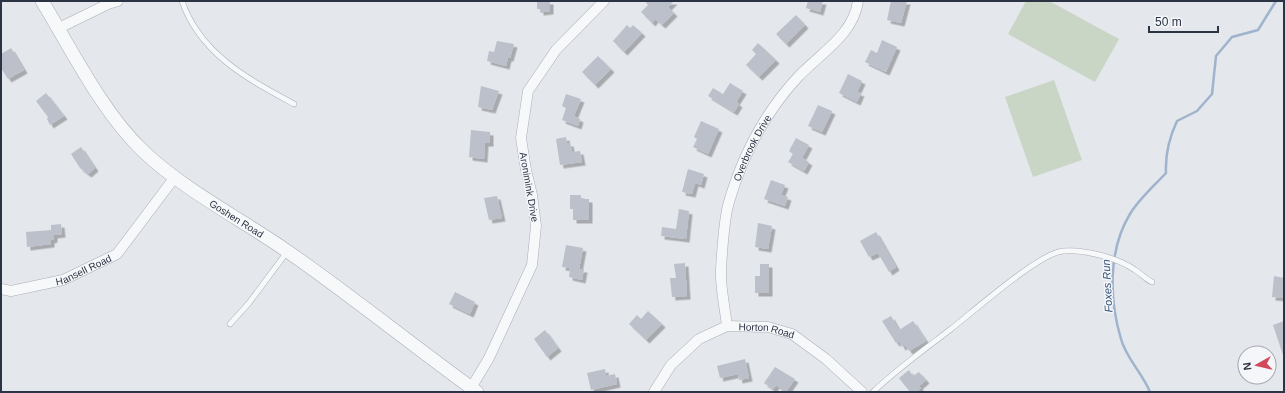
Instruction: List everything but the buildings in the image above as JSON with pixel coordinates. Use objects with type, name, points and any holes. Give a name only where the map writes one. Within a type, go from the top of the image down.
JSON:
[{"type":"street","name":"Goshen Road","points":[[42,1],[116,122],[143,152],[175,177],[288,251],[379,317],[474,390]]},
{"type":"street","points":[[59,28],[108,4],[118,1]]},
{"type":"street","name":"Aronimink Drive","points":[[474,390],[532,265],[536,226],[532,195],[521,138],[528,91],[556,50],[604,1]]},
{"type":"street","name":"Overbrook Drive","points":[[727,326],[721,270],[728,204],[746,154],[770,112],[797,78],[846,31],[858,7],[858,1]]},
{"type":"street","name":"Hansell Road","points":[[1,289],[11,291],[63,280],[117,254],[175,177]]},
{"type":"street","name":"Horton Road","points":[[654,392],[671,365],[699,339],[727,326],[768,327],[792,334],[826,358],[862,392]]},
{"type":"lane","points":[[182,1],[199,35],[211,50],[233,68],[262,87],[294,104]]},
{"type":"lane","points":[[873,392],[903,366],[1014,278],[1051,254],[1061,251],[1078,250],[1096,254],[1136,270],[1144,279],[1152,282]]},
{"type":"lane","points":[[230,324],[249,303],[288,251]]},
{"type":"green space","points":[[1026,1],[1049,1],[1119,39],[1095,82],[1008,34]]},
{"type":"green space","points":[[1054,80],[1082,160],[1033,177],[1005,97]]},
{"type":"waterway","name":"Foxes Run","points":[[1150,392],[1123,346],[1117,324],[1114,308],[1113,275],[1114,259],[1118,243],[1123,228],[1134,208],[1166,173],[1168,146],[1177,121],[1197,111],[1212,94],[1216,56],[1232,37],[1258,30],[1276,1]]}]
